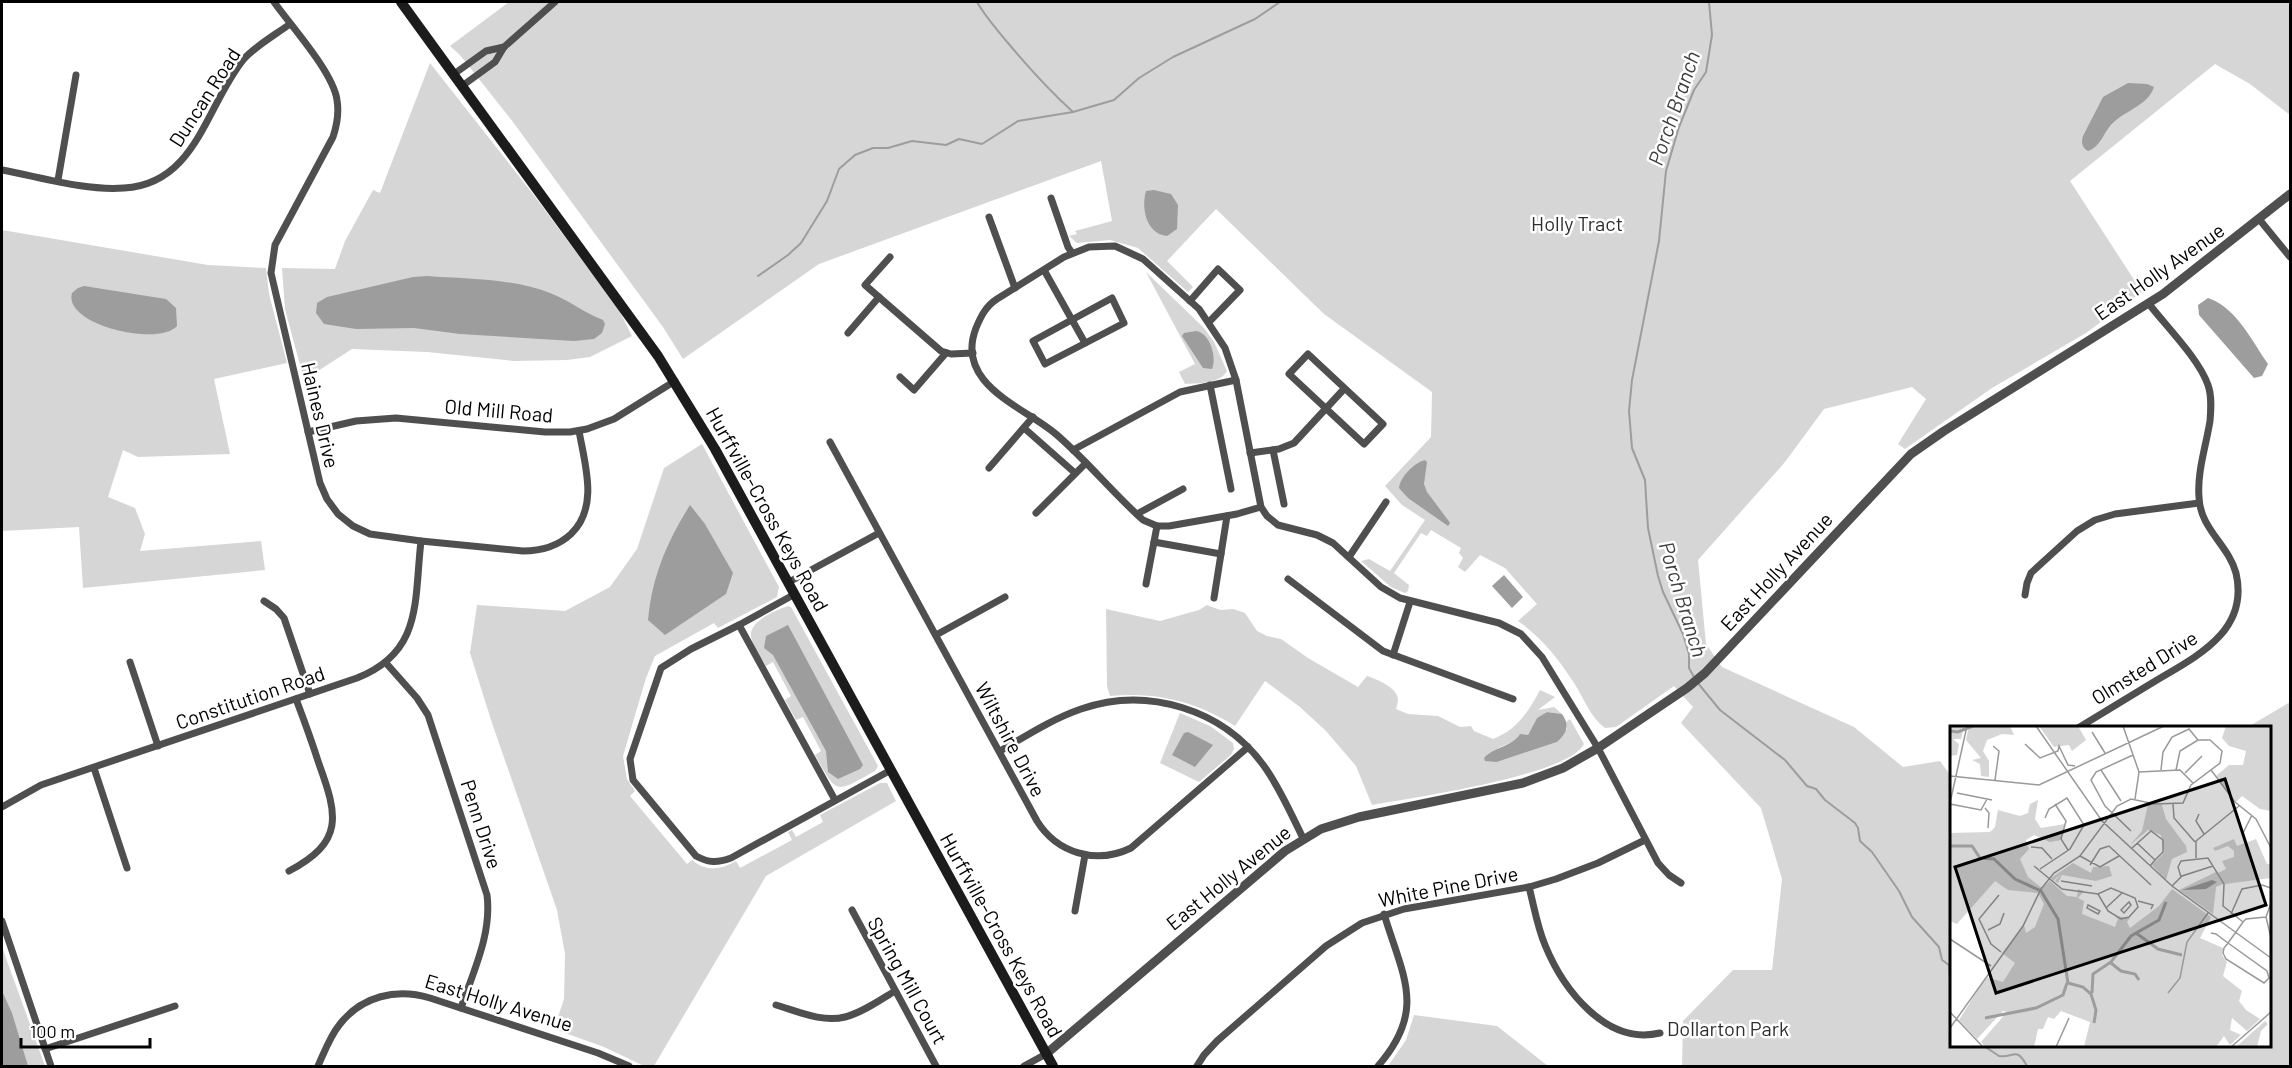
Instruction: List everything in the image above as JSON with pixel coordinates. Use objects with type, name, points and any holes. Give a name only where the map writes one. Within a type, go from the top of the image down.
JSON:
[{"type":"main road","name":"Hurffville-Cross Keys Road","points":[[401,2],[620,301],[675,381],[789,582],[1053,1066]]},
{"type":"street","name":"Haines Drive","points":[[274,2],[329,79],[338,107],[333,137],[279,237],[272,255],[271,273],[320,483],[327,499],[338,514],[353,526],[370,534],[532,551],[546,549],[560,543],[579,525],[586,508],[588,487],[579,431]]},
{"type":"street","points":[[462,86],[495,62],[504,47],[555,2]]},
{"type":"street","name":"Duncan Road","points":[[2,170],[102,188],[123,189],[142,185],[166,174],[189,153],[242,62],[290,24]]},
{"type":"street","points":[[454,74],[486,51],[504,47]]},
{"type":"street","points":[[58,180],[76,75]]},
{"type":"street","name":"East Holly Avenue","points":[[1024,1066],[1047,1054],[1264,868],[1303,838],[1340,822],[1359,817],[1523,783],[1554,772],[1598,748],[1687,688],[1705,673],[1911,454],[1944,431],[2149,304],[2290,194]]},
{"type":"street","points":[[1051,198],[1072,253]]},
{"type":"street","points":[[989,217],[1015,288]]},
{"type":"street","points":[[2259,219],[2290,256]]},
{"type":"street","points":[[1261,507],[1227,516],[1169,526],[1157,526],[1137,514],[1073,450],[1033,417],[990,388],[977,369],[973,353],[972,339],[982,313],[992,302],[1072,253],[1096,245],[1125,249],[1152,266],[1209,322],[1226,348],[1236,380],[1261,507],[1267,516],[1278,525],[1325,539],[1349,557],[1381,587],[1410,602],[1499,623],[1521,633],[1542,657],[1598,748],[1645,840],[1663,869],[1682,883]]},
{"type":"street","points":[[890,257],[865,285],[946,353],[973,353]]},
{"type":"street","points":[[1190,301],[1218,269],[1240,290],[1209,322]]},
{"type":"street","points":[[1044,270],[1085,343]]},
{"type":"street","points":[[848,333],[879,297]]},
{"type":"street","points":[[1112,298],[1124,323],[1085,343],[1046,364],[1033,341],[1112,298]]},
{"type":"street","name":"Olmsted Drive","points":[[2081,726],[2207,649],[2223,633],[2236,607],[2238,592],[2235,570],[2227,553],[2206,525],[2199,503],[2199,486],[2210,415],[2208,386],[2196,364],[2149,304]]},
{"type":"street","points":[[900,377],[914,390],[946,353]]},
{"type":"street","points":[[1308,354],[1344,388],[1383,424],[1364,444],[1289,374],[1308,354]]},
{"type":"street","points":[[1073,450],[1180,392],[1236,380]]},
{"type":"street","name":"Old Mill Road","points":[[308,432],[356,421],[396,418],[545,432],[579,431],[621,416],[675,381]]},
{"type":"street","points":[[1210,385],[1231,489]]},
{"type":"street","points":[[1250,453],[1285,447],[1298,440],[1344,388]]},
{"type":"street","points":[[989,468],[1033,417]]},
{"type":"street","points":[[1024,428],[1075,473]]},
{"type":"street","name":"Wiltshire Drive","points":[[830,442],[1046,834],[1064,848],[1085,855],[1114,854],[1135,845],[1248,747]]},
{"type":"street","points":[[1273,450],[1284,504]]},
{"type":"street","points":[[1036,513],[1086,463]]},
{"type":"street","points":[[1137,514],[1183,489]]},
{"type":"street","points":[[1349,557],[1386,502]]},
{"type":"street","points":[[2025,595],[2031,573],[2088,523],[2115,514],[2199,503]]},
{"type":"street","points":[[1214,598],[1227,516]]},
{"type":"street","points":[[1146,584],[1157,526]]},
{"type":"street","points":[[789,582],[879,532]]},
{"type":"street","name":"Constitution Road","points":[[2,807],[34,788],[367,674],[386,663],[401,647],[410,627],[421,541]]},
{"type":"street","points":[[1154,542],[1221,554]]},
{"type":"street","points":[[1288,579],[1375,646],[1513,699]]},
{"type":"street","points":[[795,594],[691,649],[661,668],[630,759],[633,780],[696,856],[708,863],[731,858],[891,770]]},
{"type":"street","points":[[936,635],[1005,597]]},
{"type":"street","points":[[264,601],[284,618],[310,694]]},
{"type":"street","points":[[1393,654],[1410,602]]},
{"type":"street","points":[[739,625],[835,800]]},
{"type":"street","points":[[130,662],[158,746]]},
{"type":"street","name":"Penn Drive","points":[[386,663],[417,698],[428,715],[487,895],[486,933],[461,1008]]},
{"type":"street","points":[[289,871],[318,852],[329,835],[333,819],[330,795],[296,699]]},
{"type":"street","points":[[999,751],[1079,709],[1109,702],[1136,700],[1169,704],[1196,712],[1227,729],[1248,747],[1268,772],[1303,838]]},
{"type":"street","points":[[94,768],[127,868]]},
{"type":"street","name":"White Pine Drive","points":[[1197,1066],[1217,1041],[1326,946],[1353,927],[1384,914],[1529,887],[1578,872],[1645,840]]},
{"type":"street","points":[[1075,911],[1085,855]]},
{"type":"street","points":[[1529,887],[1545,946],[1558,971],[1575,995],[1592,1012],[1617,1029],[1634,1035],[1660,1033]]},
{"type":"street","name":"Spring Mill Court","points":[[852,910],[936,1066]]},
{"type":"street","points":[[1378,1066],[1400,1038],[1408,1009],[1405,983],[1384,914]]},
{"type":"street","points":[[2,921],[51,1066]]},
{"type":"street","points":[[776,1005],[835,1019],[852,1015],[895,991]]},
{"type":"street","name":"East Holly Avenue","points":[[318,1066],[339,1024],[358,1007],[375,998],[394,994],[412,994],[461,1008],[598,1053],[629,1066]]},
{"type":"street","points":[[45,1048],[175,1006]]},
{"type":"green space","name":"Holly Tract","points":[[509,2],[2290,2],[2290,115],[2250,84],[2215,64],[2070,181],[2142,292],[2086,333],[1992,388],[1905,449],[1898,444],[1926,399],[1912,387],[1824,409],[1785,462],[1698,560],[1706,644],[1722,667],[1854,727],[1903,767],[1940,761],[1950,775],[1950,1047],[2271,1047],[2271,726],[2250,726],[2290,702],[2290,1066],[1682,1066],[1683,1021],[1733,970],[1772,970],[1782,879],[1761,808],[1681,723],[1693,707],[1674,686],[1616,727],[1605,728],[1600,724],[1556,657],[1535,634],[1518,621],[1537,604],[1505,568],[1480,555],[1465,572],[1458,567],[1463,558],[1459,553],[1461,548],[1431,530],[1427,536],[1421,533],[1394,573],[1409,585],[1405,593],[1391,587],[1361,561],[1369,559],[1390,571],[1425,520],[1402,505],[1385,486],[1431,437],[1432,392],[1324,314],[1216,209],[1167,261],[1193,287],[1188,292],[1138,248],[1110,240],[1077,243],[1069,236],[1077,234],[1075,231],[1112,221],[1101,161],[819,264],[683,359],[663,327],[513,122],[460,55],[450,46]]},
{"type":"green space","points":[[430,63],[533,194],[619,310],[632,336],[590,357],[567,360],[514,361],[427,352],[352,349],[304,380],[285,309],[282,268],[335,269],[345,241],[373,190],[380,193]]},
{"type":"green space","points":[[2,230],[208,265],[266,268],[269,294],[287,363],[214,379],[230,454],[138,457],[123,450],[108,497],[135,508],[145,534],[140,551],[261,541],[265,570],[83,588],[79,527],[2,531]]},
{"type":"green space","points":[[1146,272],[1204,328],[1214,342],[1227,371],[1224,375],[1208,382],[1185,384],[1179,372],[1195,364]]},
{"type":"green space","points":[[702,444],[779,587],[777,597],[718,628],[714,623],[655,656],[646,678],[623,756],[627,779],[635,791],[630,796],[687,864],[692,860],[708,868],[725,866],[736,861],[740,868],[792,840],[788,832],[792,830],[796,837],[823,822],[820,815],[880,783],[887,783],[896,801],[766,876],[654,1066],[644,1066],[604,1047],[554,1029],[564,999],[565,954],[557,910],[470,653],[477,605],[565,611],[610,587],[637,549],[664,468]]},
{"type":"green space","points":[[1207,605],[1220,610],[1233,609],[1245,613],[1257,631],[1281,639],[1308,658],[1358,687],[1367,676],[1386,684],[1397,695],[1396,709],[1408,714],[1438,716],[1460,727],[1471,726],[1474,731],[1493,739],[1515,726],[1540,690],[1555,697],[1538,710],[1554,707],[1562,714],[1547,712],[1537,718],[1528,735],[1498,748],[1497,762],[1557,742],[1567,729],[1566,722],[1570,719],[1584,744],[1572,756],[1520,776],[1372,805],[1356,766],[1326,731],[1300,707],[1265,681],[1235,726],[1205,710],[1175,700],[1143,695],[1110,696],[1107,686],[1106,609],[1160,621],[1199,610]]},
{"type":"green space","points":[[791,607],[878,766],[875,771],[852,784],[839,787],[828,778],[815,755],[821,751],[803,717],[796,720],[785,700],[791,696],[773,662],[766,666],[753,643],[751,635],[755,625],[777,610]]},
{"type":"green space","points":[[1180,713],[1210,726],[1233,743],[1234,749],[1231,755],[1199,782],[1160,763]]},
{"type":"green space","points":[[2,947],[45,1066],[2,1066]]},
{"type":"green space","points":[[1414,1015],[1497,1026],[1548,1066],[1388,1066],[1406,1040]]},
{"type":"shaded area","points":[[2128,83],[2147,84],[2154,87],[2142,103],[2114,122],[2100,142],[2088,151],[2082,145],[2083,136],[2103,97]]},
{"type":"shaded area","points":[[1154,190],[1171,194],[1178,205],[1177,229],[1167,236],[1154,231],[1145,212],[1146,191]]},
{"type":"shaded area","points":[[413,277],[489,280],[535,288],[564,299],[603,320],[605,324],[602,333],[594,339],[574,341],[460,334],[414,328],[356,329],[324,324],[316,313],[317,303],[327,297]]},
{"type":"shaded area","points":[[84,286],[166,299],[176,308],[177,326],[167,332],[151,334],[133,333],[96,323],[82,315],[73,304],[72,293]]},
{"type":"shaded area","points":[[2208,298],[2227,309],[2249,335],[2268,364],[2262,376],[2254,378],[2199,315],[2198,305]]},
{"type":"shaded area","points":[[1196,331],[1209,341],[1214,358],[1212,369],[1203,368],[1182,336],[1184,333]]},
{"type":"shaded area","points":[[1425,460],[1427,462],[1424,484],[1427,492],[1450,523],[1448,526],[1408,498],[1399,488],[1408,471]]},
{"type":"shaded area","points":[[690,505],[705,524],[733,573],[726,594],[665,635],[648,620],[650,604],[662,560],[674,532]]},
{"type":"shaded area","points":[[1504,575],[1523,597],[1512,608],[1492,586]]},
{"type":"shaded area","points":[[788,625],[863,765],[860,769],[838,779],[828,772],[826,751],[773,655],[764,648],[766,636]]},
{"type":"shaded area","points":[[1547,712],[1562,714],[1567,725],[1565,732],[1557,742],[1497,762],[1485,761],[1484,758],[1488,754],[1513,741],[1520,734],[1528,735],[1537,718]]},
{"type":"shaded area","points":[[1188,732],[1213,745],[1195,767],[1172,755],[1184,733]]},
{"type":"shaded area","points":[[2,991],[12,1013],[28,1066],[2,1066]]},
{"type":"waterway","points":[[977,2],[991,23],[1024,61],[1073,112]]},
{"type":"waterway","points":[[758,276],[801,243],[827,201],[839,169],[855,155],[873,148],[888,148],[912,141],[946,145],[959,139],[982,144],[1018,121],[1073,112],[1114,100],[1139,78],[1173,57],[1255,19],[1280,2]]},
{"type":"waterway","name":"Porch Branch","points":[[1694,677],[1689,668],[1689,654],[1683,634],[1658,576],[1648,528],[1645,480],[1632,448],[1629,411],[1632,380],[1659,241],[1666,171],[1679,127],[1694,90],[1706,72],[1712,35],[1709,2]]},
{"type":"waterway","name":"Porch Branch","points":[[1697,682],[1720,710],[1785,760],[1807,786],[1816,789],[1825,800],[1855,823],[1860,841],[1872,852],[1899,891],[1912,917],[1939,947],[1942,960],[1949,965],[1950,979]]},
{"type":"waterway","name":"Porch Branch","points":[[1986,1047],[1999,1056],[2018,1055],[2027,1066]]},
{"type":"park label","name":"Dollarton Park","points":[[1728,1028]]}]
